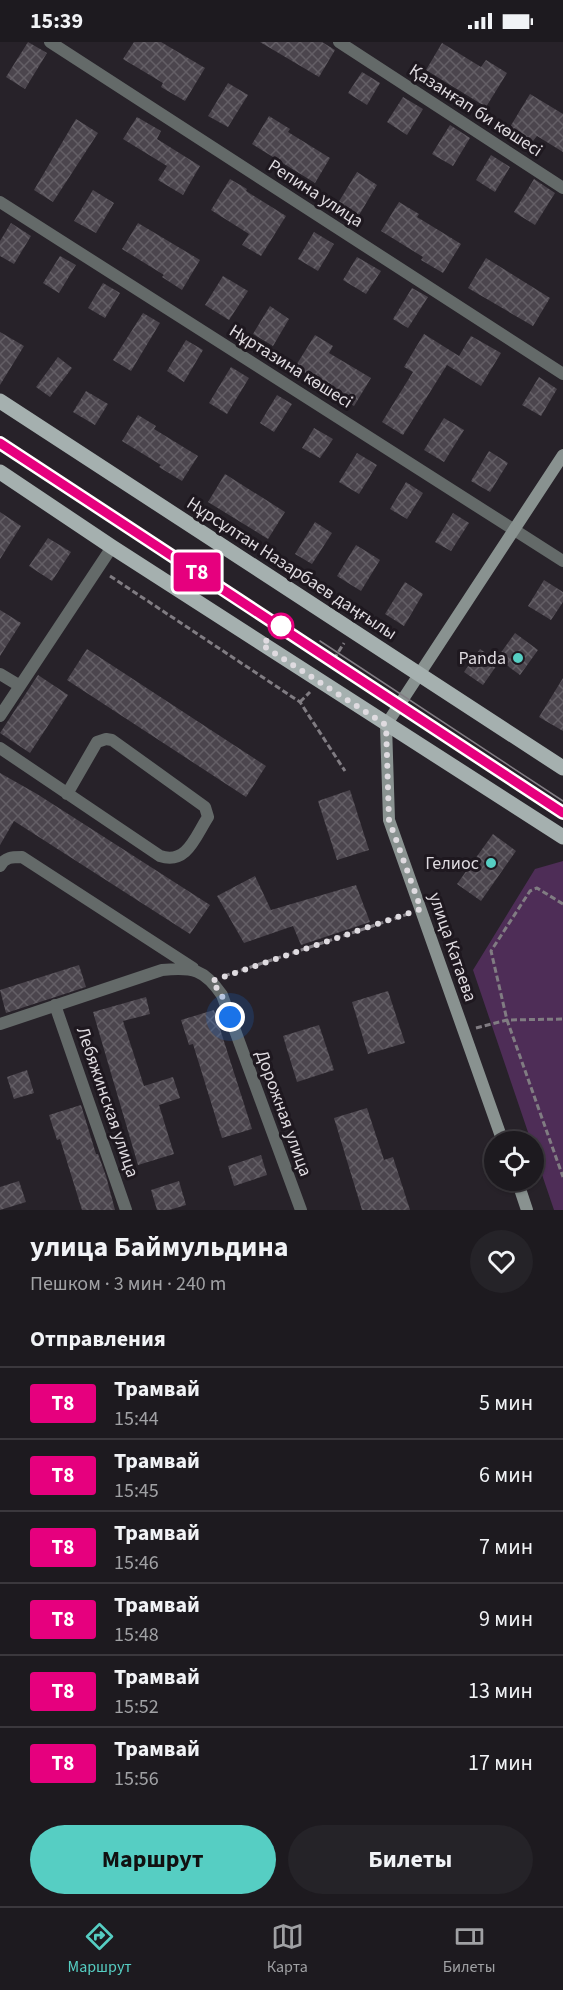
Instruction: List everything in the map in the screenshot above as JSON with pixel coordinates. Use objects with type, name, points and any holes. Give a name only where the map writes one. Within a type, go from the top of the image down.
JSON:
[{"type":"main road","name":"Нұрсұлтан Назарбаев даңғылы","points":[[0,401],[563,768]]},
{"type":"main road","points":[[0,472],[112,548],[563,837]]},
{"type":"street","name":"Репина улица","points":[[50,42],[563,374]]},
{"type":"street","name":"Қазанғап би көшесі","points":[[339,42],[563,188]]},
{"type":"street","name":"Нұртазина көшесі","points":[[0,202],[563,561]]},
{"type":"street","points":[[386,725],[563,455]]},
{"type":"street","points":[[0,716],[112,548]]},
{"type":"street","points":[[0,674],[20,686]]},
{"type":"street","name":"улица Катаева","points":[[386,725],[389,820],[499,1131]]},
{"type":"street","points":[[0,748],[67,794],[160,856],[169,859],[183,855],[208,817],[205,807],[112,740],[106,739],[98,742],[67,794]]},
{"type":"street","name":"Дорожная улица","points":[[0,866],[3,861],[12,856],[22,857],[212,981],[222,996],[301,1210]]},
{"type":"street","points":[[0,1024],[162,970],[185,968],[199,971]]},
{"type":"street","name":"Лебяжинская улица","points":[[55,1005],[126,1210]]},
{"type":"street","points":[[521,1191],[527,1210]]},
{"type":"path","points":[[98,569],[300,702],[345,771]]},
{"type":"path","points":[[329,668],[344,643]]},
{"type":"path","points":[[300,702],[314,689]]},
{"type":"path","points":[[563,904],[543,890],[537,888],[530,891],[491,951],[507,1020],[563,1177]]},
{"type":"path","points":[[212,981],[421,909]]},
{"type":"path","points":[[464,1031],[507,1020],[563,1019]]},
{"type":"shaded area","points":[[563,861],[563,1210],[554,1210],[544,1180],[544,1131],[528,1131],[473,970],[535,869]]},
{"type":"building","points":[[28,42],[47,53],[25,89],[6,77]]},
{"type":"building","points":[[134,42],[161,42],[205,68],[185,101],[161,87],[163,83],[123,59]]},
{"type":"building","points":[[260,42],[322,42],[335,50],[319,77]]},
{"type":"building","points":[[442,43],[481,67],[486,60],[507,73],[486,107],[426,70]]},
{"type":"building","points":[[362,72],[380,83],[367,105],[348,93]]},
{"type":"building","points":[[228,83],[248,95],[228,127],[208,116]]},
{"type":"building","points":[[530,94],[563,114],[563,152],[537,136],[533,141],[510,127]]},
{"type":"building","points":[[403,97],[423,109],[407,135],[387,122]]},
{"type":"building","points":[[269,116],[290,129],[288,132],[330,158],[315,183],[252,144]]},
{"type":"building","points":[[137,117],[161,131],[157,139],[200,166],[183,195],[158,180],[167,166],[123,139]]},
{"type":"building","points":[[76,119],[98,133],[53,202],[34,190]]},
{"type":"building","points":[[450,125],[470,138],[453,166],[432,154]]},
{"type":"building","points":[[491,155],[510,167],[495,192],[476,180]]},
{"type":"building","points":[[357,172],[377,185],[359,215],[338,203]]},
{"type":"building","points":[[230,179],[286,216],[261,256],[242,245],[249,234],[211,210]]},
{"type":"building","points":[[534,179],[555,193],[535,225],[514,212]]},
{"type":"building","points":[[93,190],[114,203],[96,233],[74,221]]},
{"type":"building","points":[[399,202],[419,214],[417,217],[461,244],[443,273],[421,260],[423,257],[381,231]]},
{"type":"building","points":[[11,223],[31,236],[14,264],[0,256],[0,241]]},
{"type":"building","points":[[138,223],[200,260],[182,290],[162,277],[164,275],[122,249]]},
{"type":"building","points":[[314,232],[334,244],[318,271],[298,259]]},
{"type":"building","points":[[60,256],[76,265],[59,293],[43,283]]},
{"type":"building","points":[[357,257],[381,271],[366,294],[343,280]]},
{"type":"building","points":[[486,258],[550,298],[533,326],[468,288]]},
{"type":"building","points":[[223,276],[248,291],[229,320],[205,305]]},
{"type":"building","points":[[103,283],[120,293],[105,318],[88,308]]},
{"type":"building","points":[[412,288],[428,297],[408,328],[393,319]]},
{"type":"building","points":[[270,306],[289,319],[273,346],[253,334]]},
{"type":"building","points":[[143,313],[160,323],[131,371],[113,360]]},
{"type":"building","points":[[0,332],[24,346],[0,385]]},
{"type":"building","points":[[424,334],[459,356],[471,336],[501,353],[481,386],[447,365],[403,435],[382,422],[413,372],[404,367]]},
{"type":"building","points":[[315,335],[333,346],[329,353],[371,378],[354,406],[331,392],[332,389],[295,367]]},
{"type":"building","points":[[186,340],[203,350],[184,382],[167,371]]},
{"type":"building","points":[[58,357],[72,368],[50,397],[36,387]]},
{"type":"building","points":[[231,367],[249,378],[227,414],[209,403]]},
{"type":"building","points":[[539,377],[557,389],[541,416],[522,405]]},
{"type":"building","points":[[86,391],[108,404],[95,425],[73,412]]},
{"type":"building","points":[[277,395],[292,404],[274,432],[260,423]]},
{"type":"building","points":[[138,415],[156,426],[154,429],[198,456],[182,481],[122,441]]},
{"type":"building","points":[[444,418],[464,430],[444,462],[424,450]]},
{"type":"building","points":[[314,428],[333,439],[320,458],[302,448]]},
{"type":"building","points":[[489,451],[508,463],[490,492],[471,481]]},
{"type":"building","points":[[357,453],[377,465],[359,494],[339,482]]},
{"type":"building","points":[[225,474],[285,512],[268,539],[208,502]]},
{"type":"building","points":[[406,482],[423,493],[407,519],[390,509]]},
{"type":"building","points":[[0,512],[21,526],[0,559]]},
{"type":"building","points":[[453,513],[469,523],[451,551],[435,542]]},
{"type":"building","points":[[315,522],[332,533],[312,564],[295,554]]},
{"type":"building","points":[[48,538],[71,552],[52,581],[29,566]]},
{"type":"building","points":[[356,545],[380,560],[361,591],[337,576]]},
{"type":"building","points":[[544,580],[563,592],[563,602],[551,620],[528,606]]},
{"type":"building","points":[[405,582],[423,594],[404,626],[385,614]]},
{"type":"building","points":[[0,610],[21,623],[0,656]]},
{"type":"building","points":[[515,633],[538,650],[520,675],[497,658]]},
{"type":"building","points":[[87,649],[266,766],[246,797],[67,680]]},
{"type":"building","points":[[480,649],[499,662],[483,685],[464,672]]},
{"type":"building","points":[[38,675],[68,695],[30,753],[0,733]]},
{"type":"building","points":[[563,678],[563,731],[539,717]]},
{"type":"building","points":[[0,773],[37,794],[210,905],[190,934],[14,821],[0,845]]},
{"type":"building","points":[[350,790],[369,850],[337,860],[318,801]]},
{"type":"building","points":[[493,834],[516,851],[481,901],[457,884]]},
{"type":"building","points":[[255,876],[271,910],[356,885],[370,922],[301,945],[293,926],[244,943],[217,896]]},
{"type":"building","points":[[79,965],[86,987],[6,1013],[0,990]]},
{"type":"building","points":[[388,991],[405,1043],[368,1054],[352,1002]]},
{"type":"building","points":[[146,997],[150,1014],[123,1021],[144,1086],[173,1077],[180,1098],[159,1105],[174,1154],[138,1165],[93,1012]]},
{"type":"building","points":[[214,1010],[252,1129],[222,1138],[193,1044],[189,1045],[181,1020]]},
{"type":"building","points":[[319,1025],[334,1070],[297,1082],[283,1036]]},
{"type":"building","points":[[27,1070],[34,1093],[14,1099],[7,1077]]},
{"type":"building","points":[[81,1105],[96,1154],[98,1154],[106,1176],[115,1210],[82,1210],[60,1139],[57,1140],[49,1115]]},
{"type":"building","points":[[367,1108],[384,1160],[393,1157],[410,1210],[362,1210],[334,1118]]},
{"type":"building","points":[[261,1155],[267,1175],[234,1186],[228,1166]]},
{"type":"building","points":[[19,1181],[26,1202],[0,1210],[0,1187]]},
{"type":"building","points":[[179,1181],[186,1205],[169,1210],[157,1210],[151,1190]]},
{"type":"tram line","points":[[0,443],[563,813]]},
{"type":"tram line","name":"T8","points":[[0,443],[563,813]]},
{"type":"tram line","points":[[320,641],[563,801]]},
{"type":"place","name":"Panda","points":[[518,658]]},
{"type":"place","name":"Гелиос","points":[[491,863]]},
{"type":"route","points":[[230,1017],[222,996],[212,981],[421,909],[389,820],[386,725],[262,645],[281,626]]}]
